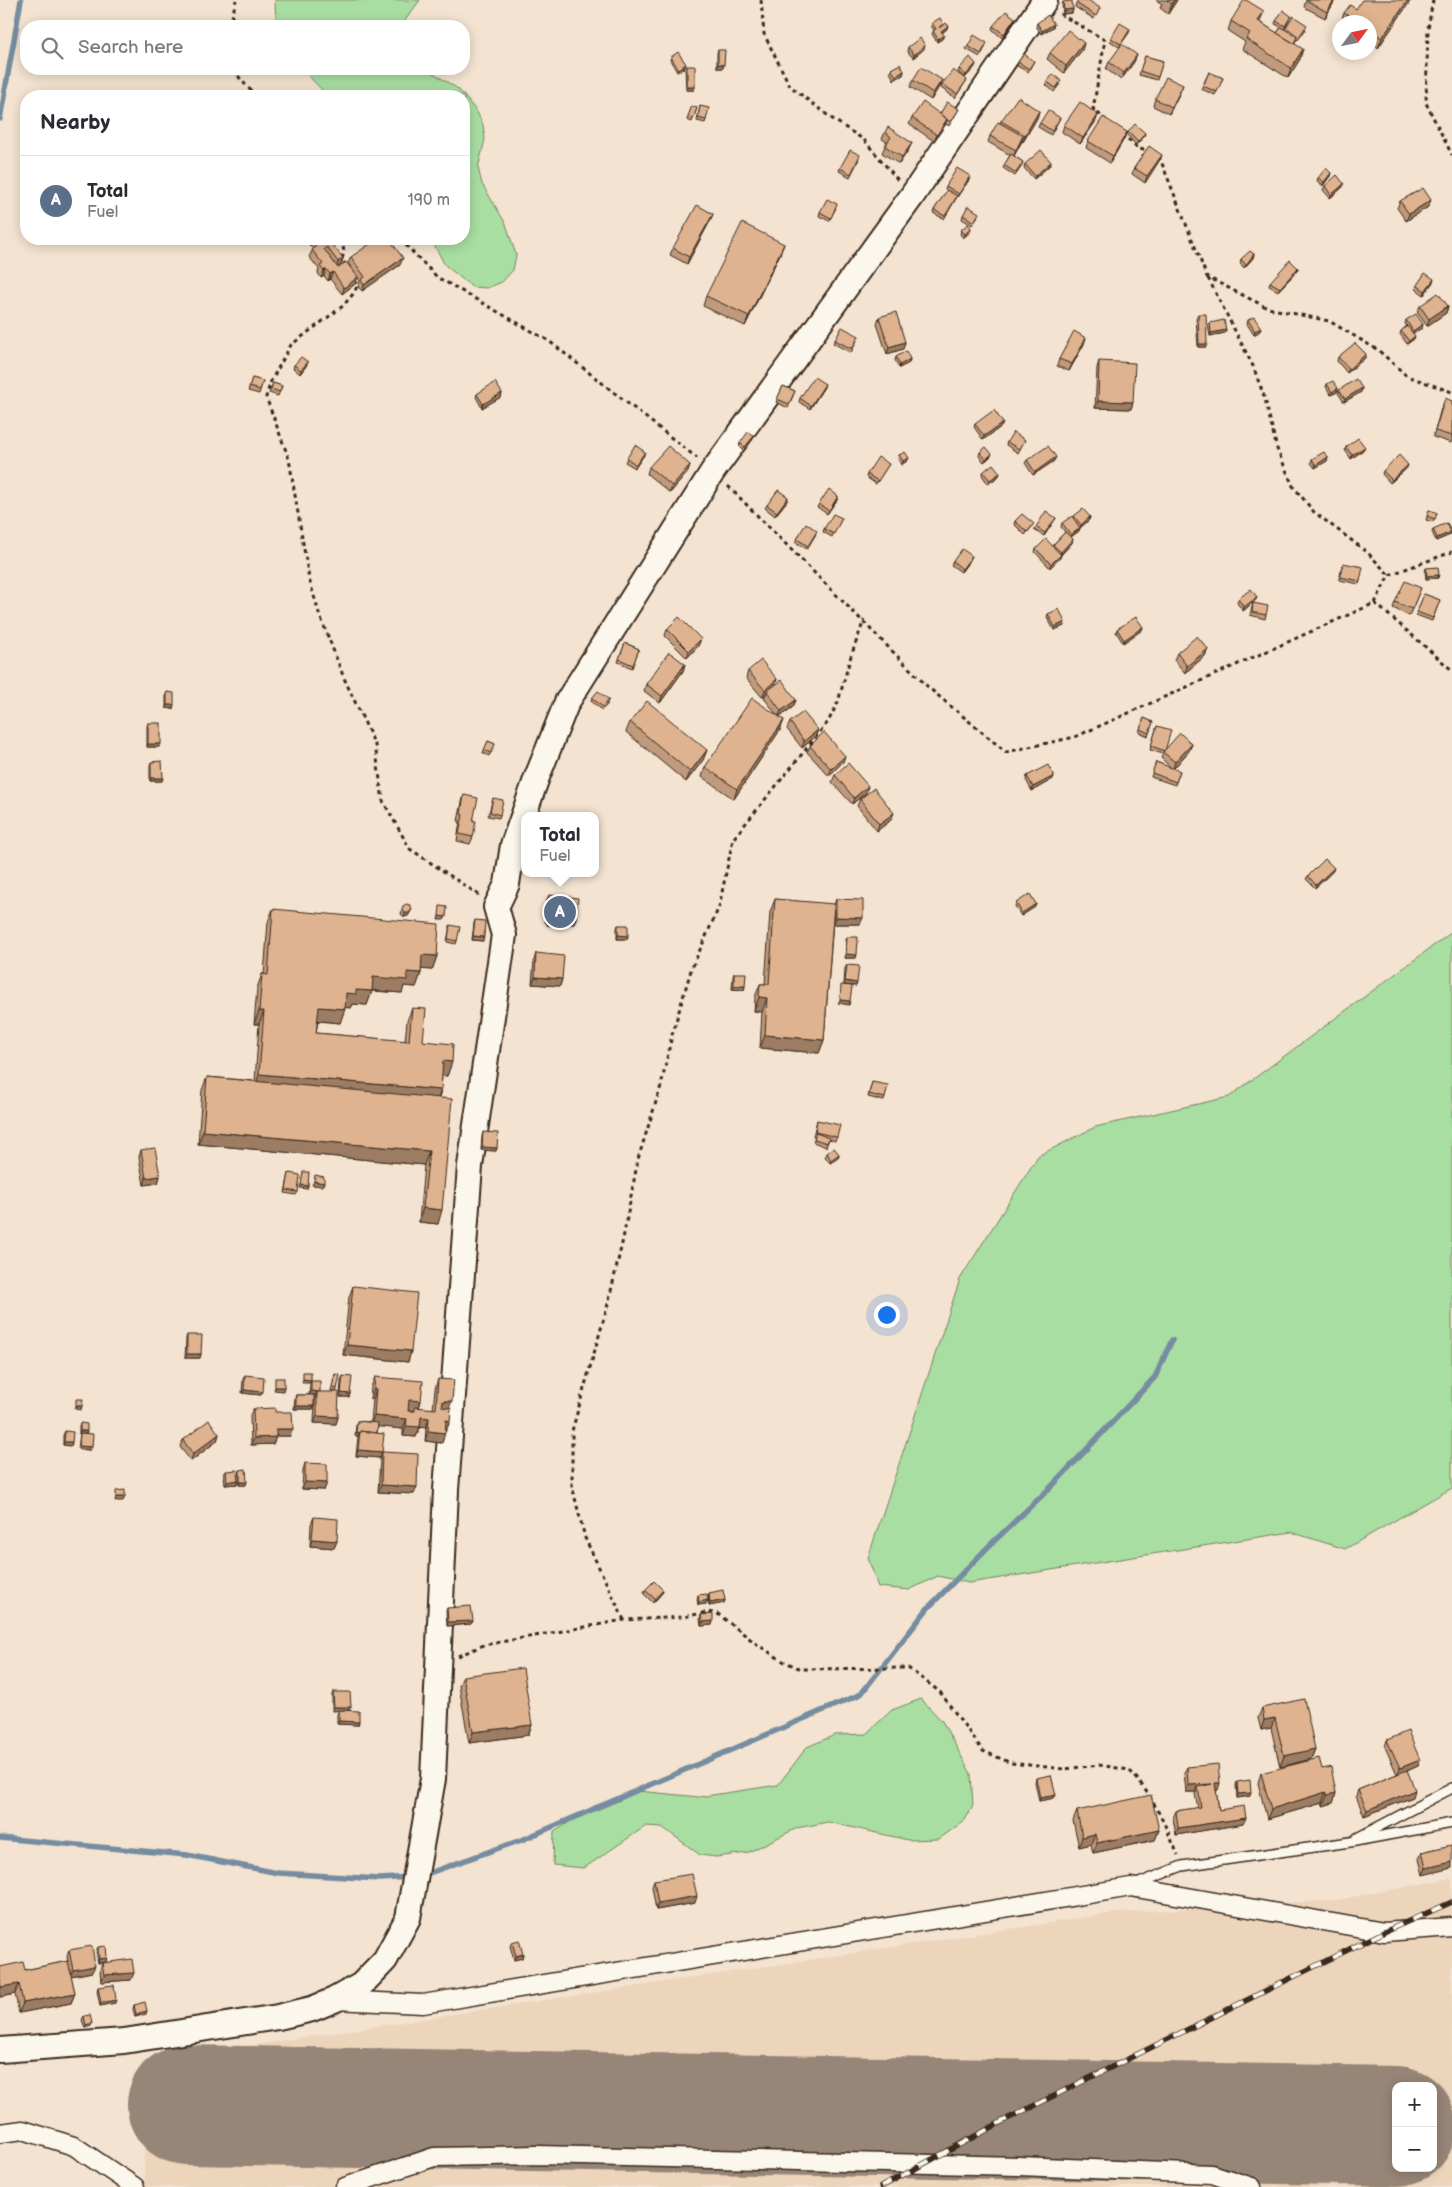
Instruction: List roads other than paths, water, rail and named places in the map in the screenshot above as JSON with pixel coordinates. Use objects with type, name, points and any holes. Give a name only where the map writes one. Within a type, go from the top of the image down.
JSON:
[{"type":"main road","points":[[525,812],[567,702],[713,471],[1052,6]]},
{"type":"main road","points":[[0,2050],[124,2041],[278,2017],[312,2009],[334,2000],[361,1985],[386,1960],[408,1918],[433,1779],[440,1659],[446,1490],[470,1166],[504,935],[496,907],[507,884],[516,837],[521,824]]},
{"type":"street","points":[[334,2000],[423,2004],[1131,1887],[1384,1932],[1452,1926]]},
{"type":"street","points":[[0,2132],[23,2130],[74,2146],[135,2187],[150,2187]]},
{"type":"street","points":[[345,2187],[434,2157],[536,2155],[1019,2166],[1192,2173],[1212,2174],[1252,2187]]},
{"type":"lane","points":[[1350,1842],[1402,1812],[1452,1788]]},
{"type":"lane","points":[[1131,1887],[1182,1866],[1350,1842],[1452,1823]]},
{"type":"waterway","points":[[0,119],[21,0]]},
{"type":"waterway","points":[[421,1876],[524,1839],[861,1694],[928,1608],[1052,1486],[1155,1377],[1172,1340]]},
{"type":"waterway","points":[[0,1838],[187,1855],[278,1873],[380,1879],[410,1877]]},
{"type":"railway","points":[[881,2187],[1005,2120],[1384,1932],[1452,1902]]},
{"type":"place","name":"Total","points":[[560,912]]}]
